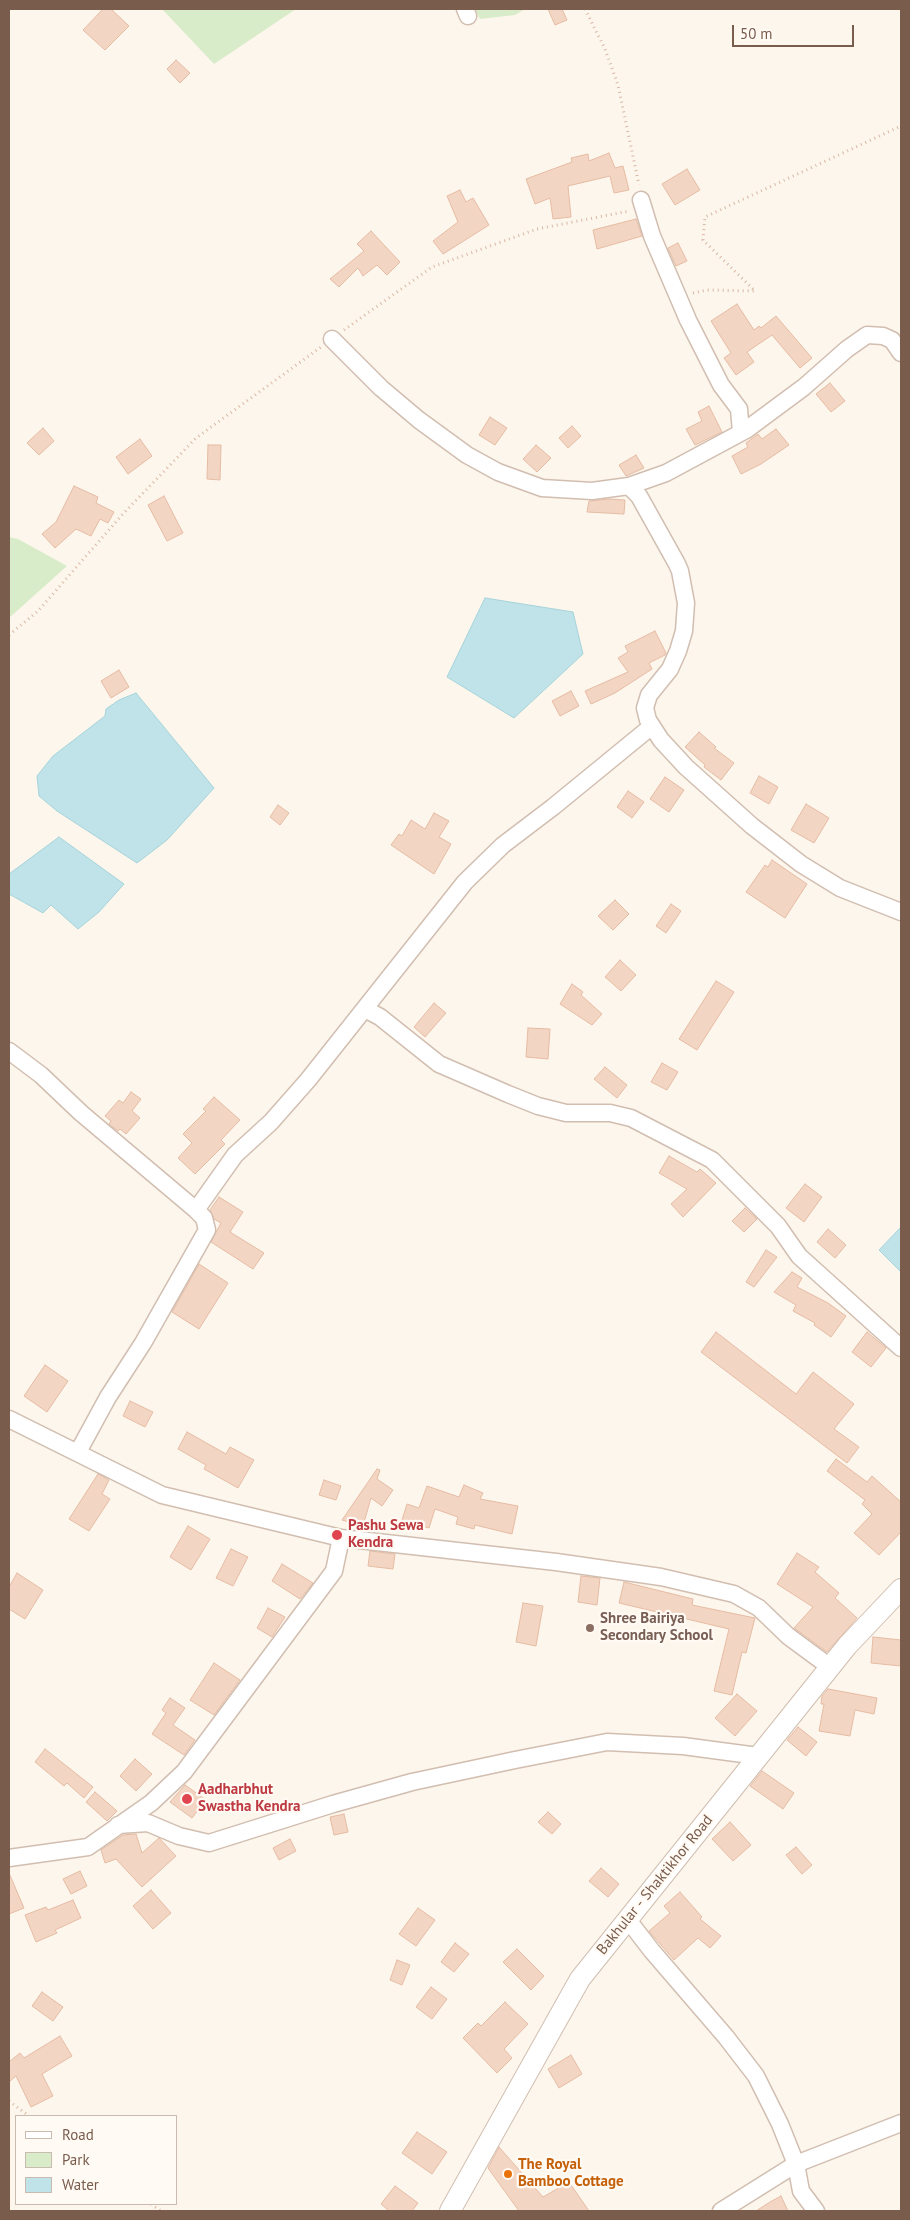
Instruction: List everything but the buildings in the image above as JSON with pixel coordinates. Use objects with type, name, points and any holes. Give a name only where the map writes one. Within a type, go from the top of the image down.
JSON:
[{"type":"street","points":[[641,200],[652,236],[678,296],[721,385],[739,409],[741,432]]},
{"type":"street","points":[[332,339],[381,388],[419,420],[467,455],[498,472],[542,488],[592,490],[629,486],[666,473],[741,432],[804,387],[847,349],[867,335],[883,336],[892,340],[901,353]]},
{"type":"street","points":[[629,486],[639,496],[677,564],[686,603],[684,631],[678,651],[670,669],[649,695],[644,708],[648,720],[686,767],[752,826],[802,864],[840,888],[901,912]]},
{"type":"street","points":[[196,1210],[234,1155],[271,1122],[308,1080],[465,882],[503,845],[553,807],[652,726]]},
{"type":"street","points":[[365,1009],[388,1023],[439,1064],[508,1094],[566,1113],[610,1114],[631,1118],[712,1160],[778,1226],[799,1256],[901,1348]]},
{"type":"street","points":[[9,1051],[41,1075],[81,1113],[196,1210],[204,1218],[207,1230],[143,1343],[108,1397],[78,1452]]},
{"type":"street","points":[[9,1419],[162,1495],[341,1538],[556,1562],[662,1577],[734,1594],[759,1608],[788,1636],[830,1667]]},
{"type":"street","points":[[9,1858],[88,1847],[151,1803],[184,1772],[334,1571],[341,1538]]},
{"type":"street","name":"Bakhular - Shaktikhor Road","points":[[450,2211],[580,1979],[847,1646],[901,1589]]},
{"type":"street","points":[[118,1826],[148,1823],[178,1836],[210,1843],[333,1804],[412,1782],[607,1742],[683,1746],[758,1756]]},
{"type":"street","points":[[628,1920],[726,2037],[756,2076],[780,2124],[796,2164],[801,2191],[816,2211]]},
{"type":"street","points":[[721,2211],[796,2164],[901,2123]]},
{"type":"path","points":[[9,635],[38,611],[122,515],[196,438],[432,267],[537,229],[634,210],[641,200],[639,184],[618,85],[605,50],[585,9]]},
{"type":"path","points":[[678,296],[707,290],[756,292],[702,240],[705,217],[901,126]]},
{"type":"path","points":[[9,2101],[28,2115]]},
{"type":"green space","points":[[162,9],[296,9],[214,64]]},
{"type":"green space","points":[[475,9],[525,9],[515,15],[480,19]]},
{"type":"green space","points":[[9,537],[18,539],[67,566],[9,618]]},
{"type":"water","points":[[485,598],[573,612],[583,654],[514,718],[447,677]]},
{"type":"water","points":[[136,693],[214,788],[167,840],[137,863],[57,811],[39,796],[37,776],[53,756],[105,716],[106,709],[119,700]]},
{"type":"water","points":[[59,837],[124,884],[99,912],[78,929],[51,905],[43,913],[9,894],[9,874]]},
{"type":"water","points":[[901,1227],[901,1272],[879,1250]]},
{"type":"place","name":"Pashu Sewa Kendra","points":[[337,1535]]},
{"type":"place","name":"Shree Bairiya Secondary School","points":[[590,1628]]},
{"type":"place","name":"Aadharbhut Swastha Kendra","points":[[187,1799]]},
{"type":"place","name":"The Royal Bamboo Cottage","points":[[508,2174]]}]
